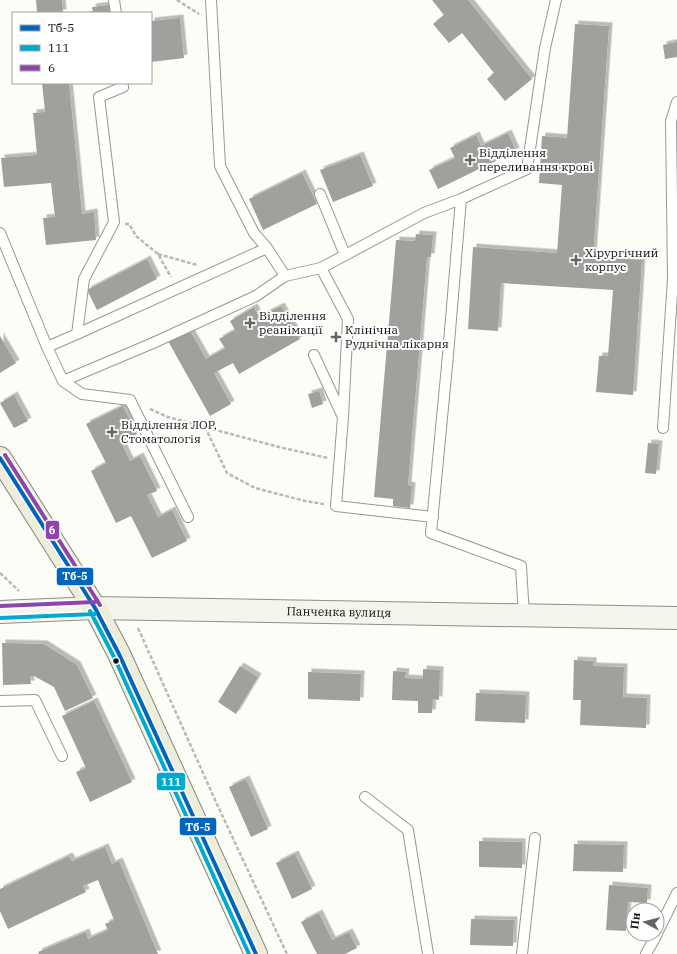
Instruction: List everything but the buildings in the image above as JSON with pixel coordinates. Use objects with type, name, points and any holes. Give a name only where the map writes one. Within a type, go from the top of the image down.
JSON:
[{"type":"main road","points":[[0,458],[95,608],[119,654],[256,954]]},
{"type":"street","name":"Панченка вулиця","points":[[0,612],[95,608],[677,618]]},
{"type":"lane","points":[[114,0],[116,12]]},
{"type":"lane","points":[[211,0],[220,166],[254,234],[267,248],[285,276]]},
{"type":"lane","points":[[63,381],[153,343],[256,296],[285,276],[321,268],[424,213],[461,199],[527,169],[545,48],[556,0]]},
{"type":"lane","points":[[77,334],[84,279],[114,222],[99,97],[123,87],[122,84]]},
{"type":"lane","points":[[663,428],[673,279],[671,121],[677,102]]},
{"type":"lane","points":[[320,194],[345,255]]},
{"type":"lane","points":[[461,199],[449,347],[431,533],[521,566],[524,616]]},
{"type":"lane","points":[[0,233],[47,347],[63,381],[82,394],[130,400],[188,517]]},
{"type":"lane","points":[[47,347],[267,248]]},
{"type":"lane","points":[[321,268],[348,319],[343,417],[336,506],[433,517]]},
{"type":"lane","points":[[314,355],[343,417]]},
{"type":"lane","points":[[0,701],[35,700],[62,756]]},
{"type":"lane","points":[[365,797],[408,830],[428,954]]},
{"type":"lane","points":[[522,954],[535,838]]},
{"type":"lane","points":[[665,918],[677,893]]},
{"type":"lane","points":[[646,954],[653,942]]},
{"type":"path","points":[[177,0],[212,22]]},
{"type":"path","points":[[114,222],[129,224],[136,236],[158,254],[177,288]]},
{"type":"path","points":[[158,254],[217,271]]},
{"type":"path","points":[[130,400],[168,416],[205,427],[279,447],[340,460]]},
{"type":"path","points":[[205,427],[227,473],[255,488],[306,501],[336,506]]},
{"type":"path","points":[[0,573],[20,591]]},
{"type":"path","points":[[129,609],[287,954]]},
{"type":"transit line","name":"6","points":[[5,455],[100,605]]},
{"type":"transit line","name":"Тб-5","points":[[0,458],[95,608],[119,654],[256,954]]},
{"type":"transit line","name":"6","points":[[0,606],[95,602]]},
{"type":"transit line","name":"111","points":[[90,611],[114,657],[249,954]]},
{"type":"transit line","name":"111","points":[[0,618],[95,614]]},
{"type":"place","name":"Відділення переливання крові","points":[[470,160]]},
{"type":"place","name":"Хірургічний корпус","points":[[576,260]]},
{"type":"place","name":"Відділення реанімації","points":[[250,323]]},
{"type":"place","name":"Клінічна Руднічна лікарня","points":[[336,337]]},
{"type":"place","name":"Відділення ЛОР, Стоматологія","points":[[112,432]]}]
